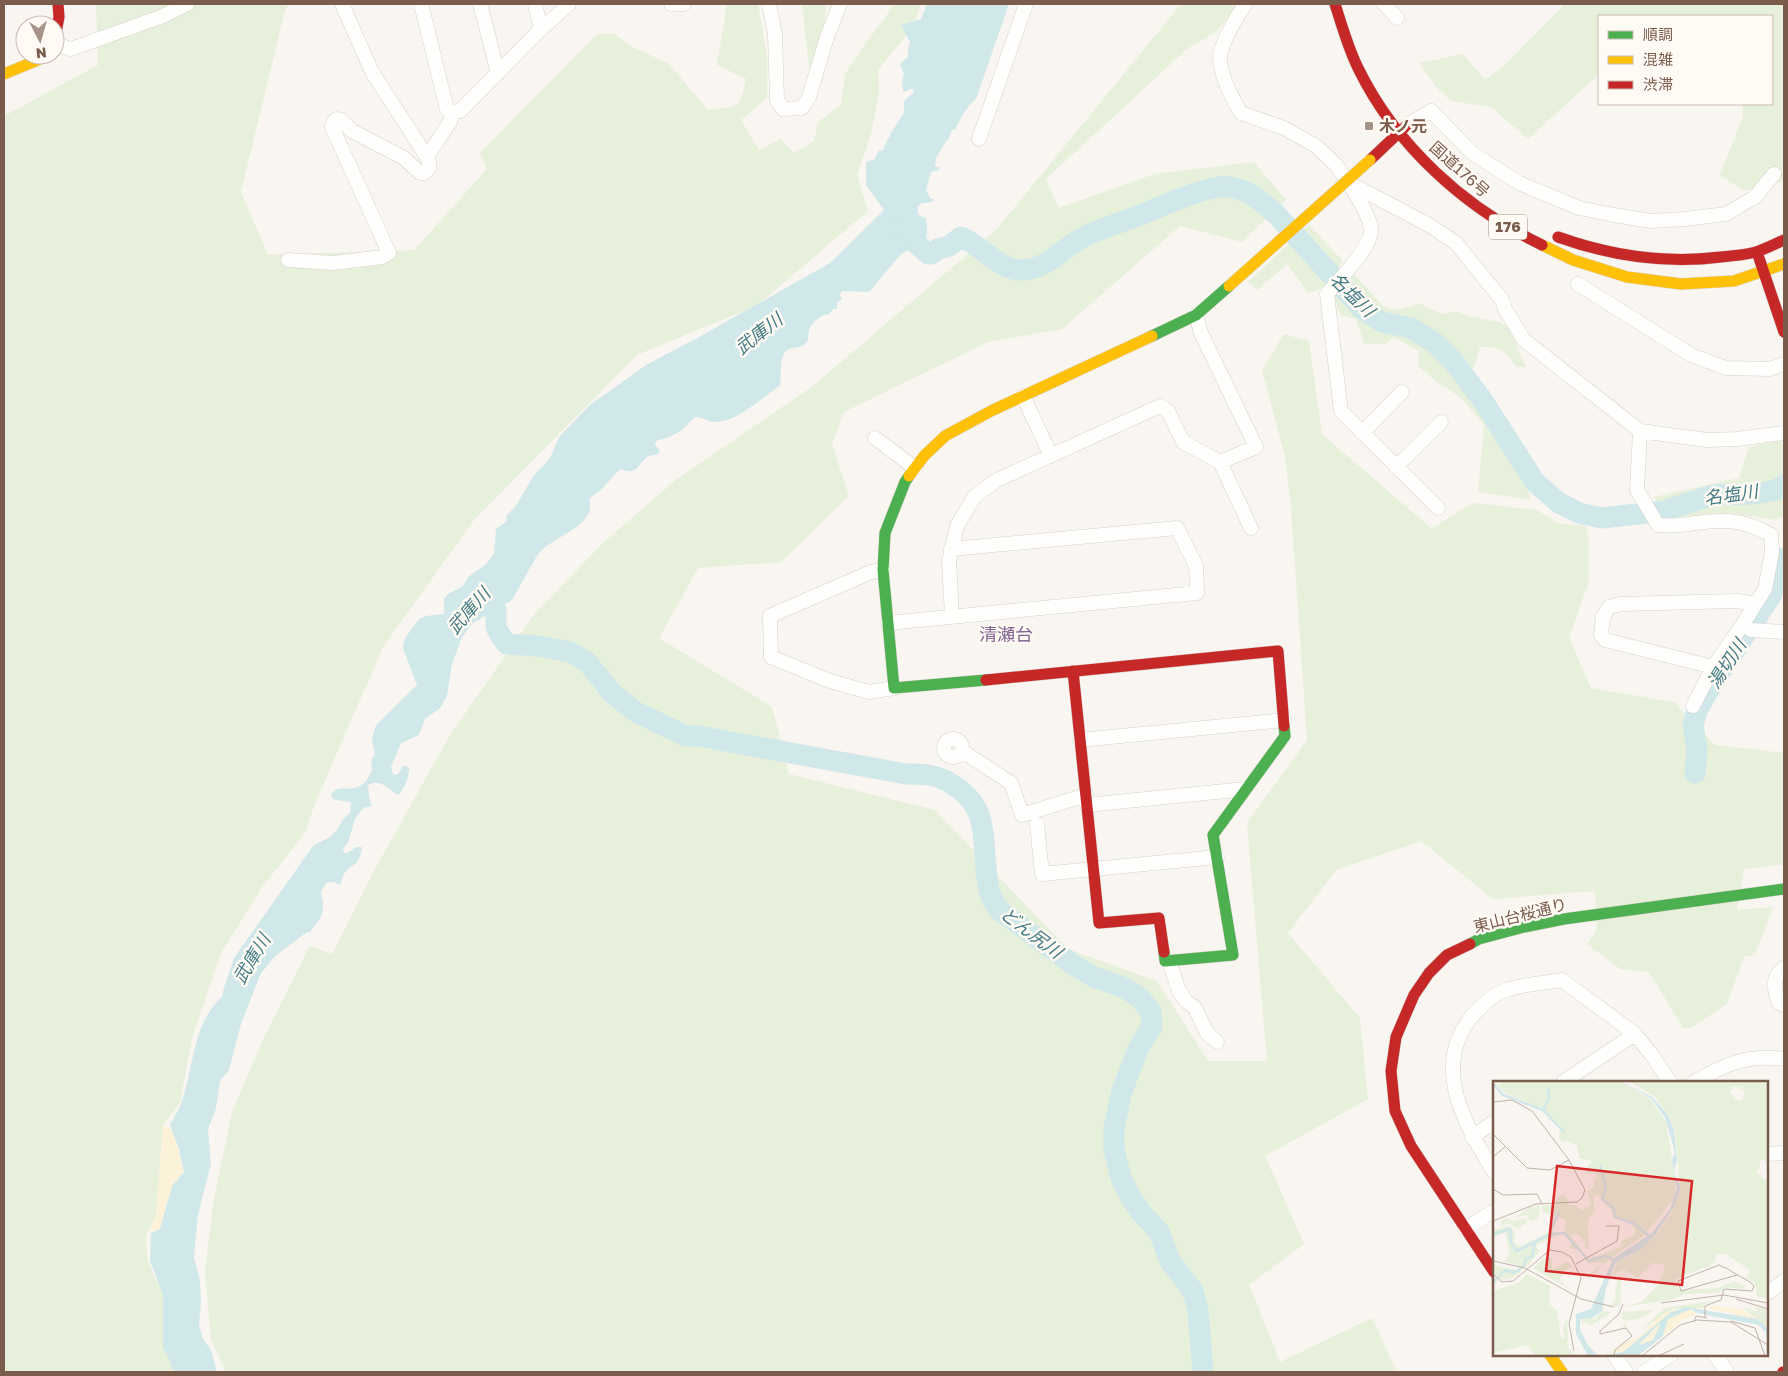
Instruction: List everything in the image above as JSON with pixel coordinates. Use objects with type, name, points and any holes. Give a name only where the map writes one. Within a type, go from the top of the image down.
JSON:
[{"type":"main road","name":"国道176号","points":[[1335,4],[1357,67],[1374,98],[1403,129],[1442,179],[1478,209],[1545,248],[1602,271],[1661,283],[1700,284],[1740,279],[1764,274],[1784,264]]},
{"type":"main road","points":[[1344,4],[1358,39]]},
{"type":"main road","points":[[4,74],[26,65]]},
{"type":"main road","name":"国道176号","points":[[1386,95],[1403,129],[1494,206],[1524,222]]},
{"type":"main road","points":[[1073,671],[1099,923],[1159,918],[1165,961],[1233,955],[1213,835],[1285,736],[1278,651],[894,688],[883,570],[885,532],[904,482],[924,456],[945,436],[991,411],[1196,315],[1403,129]]},
{"type":"main road","name":"176","points":[[1547,233],[1617,255],[1656,260],[1712,259],[1757,252],[1784,240]]},
{"type":"main road","points":[[1757,252],[1784,332]]},
{"type":"main road","name":"東山台桜通り","points":[[1493,1271],[1411,1146],[1395,1111],[1390,1071],[1396,1037],[1414,995],[1429,973],[1447,956],[1479,939],[1524,927],[1564,919],[1784,889]]},
{"type":"main road","points":[[1551,1356],[1562,1372]]},
{"type":"street","points":[[65,47],[71,49],[162,16],[187,4]]},
{"type":"street","points":[[288,260],[333,263],[382,257],[389,254],[332,127],[337,119],[342,120],[352,131],[404,158],[420,173],[429,168],[427,157],[372,72],[342,4]]},
{"type":"street","points":[[421,4],[447,109],[452,113]]},
{"type":"street","points":[[480,4],[498,73]]},
{"type":"street","points":[[536,4],[541,29]]},
{"type":"street","points":[[452,113],[460,111],[541,29],[569,4]]},
{"type":"street","points":[[671,4],[684,4]]},
{"type":"street","points":[[768,4],[776,34],[777,100],[783,109],[802,108],[809,97],[827,37],[836,19],[840,4]]},
{"type":"street","points":[[835,4],[836,19]]},
{"type":"street","points":[[979,139],[1026,4]]},
{"type":"street","points":[[1245,4],[1233,22],[1220,56],[1223,72],[1241,113],[1284,128],[1316,146],[1335,164],[1349,182],[1372,230],[1369,241],[1348,270],[1327,294],[1341,411],[1438,508]]},
{"type":"street","points":[[1384,4],[1397,18]]},
{"type":"street","points":[[1403,129],[1431,111],[1472,153],[1519,183],[1579,208],[1652,221],[1726,214],[1755,197],[1774,174]]},
{"type":"street","points":[[427,157],[450,122],[452,113]]},
{"type":"street","points":[[1349,182],[1429,225],[1456,243],[1502,300],[1505,309],[1524,340],[1640,431],[1708,440],[1737,439],[1784,433]]},
{"type":"street","points":[[1578,284],[1691,355],[1726,368],[1770,369],[1784,364]]},
{"type":"street","points":[[1196,315],[1201,333],[1256,447],[1220,462]]},
{"type":"street","points":[[1362,433],[1402,392]]},
{"type":"street","points":[[1023,396],[1051,456]]},
{"type":"street","points":[[952,616],[949,561],[958,526],[974,497],[997,480],[1160,406],[1168,411],[1183,442],[1220,462],[1251,528]]},
{"type":"street","points":[[1396,467],[1441,422]]},
{"type":"street","points":[[1640,431],[1637,490],[1658,525],[1669,526],[1724,521],[1778,532],[1765,589],[1713,667],[1693,706]]},
{"type":"street","points":[[875,438],[915,468]]},
{"type":"street","points":[[888,623],[1197,593],[1196,566],[1177,528],[952,550]]},
{"type":"street","points":[[883,570],[871,572],[770,616],[771,657],[830,681],[869,692],[894,688]]},
{"type":"street","points":[[1713,667],[1605,640],[1601,635],[1603,617],[1609,607],[1620,604],[1737,602],[1755,604]]},
{"type":"street","points":[[1743,624],[1752,630],[1784,632]]},
{"type":"street","points":[[1080,740],[1284,720]]},
{"type":"street","points":[[962,751],[1010,783],[1022,815],[1087,800],[1245,790]]},
{"type":"street","points":[[1037,824],[1042,874],[1217,856]]},
{"type":"street","points":[[1169,960],[1179,992],[1195,1008],[1206,1034],[1217,1042]]},
{"type":"street","points":[[1784,968],[1774,982],[1774,992],[1779,1003],[1784,1005]]},
{"type":"street","points":[[1493,1170],[1472,1137],[1456,1095],[1452,1071],[1455,1047],[1464,1026],[1481,1006],[1504,990],[1562,980],[1635,1034],[1669,1081]]},
{"type":"street","points":[[1564,1081],[1635,1034]]},
{"type":"street","points":[[1696,1081],[1723,1066],[1746,1059],[1771,1057],[1784,1059]]},
{"type":"street","points":[[1472,1137],[1493,1123]]},
{"type":"street","points":[[1768,1154],[1784,1153]]},
{"type":"street","points":[[1465,1229],[1493,1212]]},
{"type":"street","points":[[1768,1291],[1784,1281]]},
{"type":"street","points":[[1615,1356],[1626,1372]]},
{"type":"street","points":[[1644,1372],[1669,1356]]},
{"type":"street","points":[[1716,1356],[1727,1372]]},
{"type":"green space","points":[[96,4],[288,4],[241,192],[268,255],[414,250],[487,169],[480,153],[597,34],[613,33],[631,46],[669,64],[708,110],[736,105],[742,96],[746,79],[717,65],[727,4],[758,4],[767,57],[767,98],[741,120],[759,150],[781,139],[794,153],[814,141],[818,122],[841,105],[845,74],[895,4],[920,4],[920,6],[915,22],[909,32],[878,70],[879,93],[871,134],[857,175],[868,211],[756,306],[637,355],[474,520],[383,647],[314,806],[305,833],[263,886],[221,953],[192,1038],[180,1103],[163,1125],[156,1217],[147,1233],[146,1243],[148,1262],[163,1295],[163,1349],[167,1353],[174,1372],[4,1372],[4,116],[98,65]]},
{"type":"green space","points":[[802,4],[826,4],[824,30],[812,64],[809,67]]},
{"type":"green space","points":[[1181,4],[1239,4],[1217,31],[1187,49],[1046,179],[1059,208],[1154,174],[1254,162],[1286,200],[1242,242],[1180,226],[1062,329],[988,342],[844,412],[832,444],[849,496],[781,562],[698,568],[659,638],[772,707],[789,774],[935,810],[1068,949],[1157,981],[1208,1061],[1267,1061],[1247,823],[1307,740],[1291,507],[1285,456],[1262,370],[1284,334],[1309,341],[1322,434],[1432,529],[1472,503],[1537,510],[1558,523],[1586,526],[1589,540],[1589,581],[1569,638],[1591,688],[1674,702],[1715,745],[1784,753],[1784,864],[1744,869],[1737,910],[1773,907],[1755,955],[1744,957],[1727,1004],[1691,1028],[1683,1028],[1649,972],[1620,969],[1587,944],[1597,929],[1595,891],[1493,899],[1421,841],[1336,870],[1288,933],[1360,1018],[1368,1099],[1265,1156],[1304,1244],[1249,1285],[1280,1362],[1372,1318],[1397,1372],[226,1372],[211,1340],[205,1270],[214,1199],[232,1112],[262,1042],[310,946],[332,954],[375,869],[450,735],[536,612],[605,541],[677,479],[813,386],[996,230]]},
{"type":"green space","points":[[1563,4],[1784,4],[1784,181],[1744,191],[1720,175],[1743,117],[1742,105],[1773,105],[1773,15],[1598,15],[1598,75],[1528,139],[1491,107],[1451,101],[1438,89],[1419,63],[1463,54],[1485,80],[1504,66]]},
{"type":"green space","points":[[1309,225],[1343,261],[1324,287],[1308,293],[1287,264],[1257,290],[1248,282]]},
{"type":"green space","points":[[1353,273],[1383,306],[1388,308],[1401,309],[1419,303],[1441,314],[1456,311],[1472,317],[1500,322],[1509,328],[1526,367],[1516,367],[1509,357],[1498,348],[1480,347],[1476,363],[1459,383],[1488,420],[1513,459],[1532,500],[1478,492],[1484,425],[1460,397],[1434,380],[1418,366],[1419,351],[1394,337],[1386,344],[1364,344],[1356,319],[1341,315],[1332,294]]},
{"type":"green space","points":[[1784,439],[1784,516],[1776,520],[1730,513],[1667,518],[1654,497],[1739,478],[1749,447]]},
{"type":"sand","points":[[163,1125],[173,1130],[184,1172],[172,1186],[160,1229],[150,1232],[156,1217]]},
{"type":"water","name":"武庫川","points":[[927,4],[1009,4],[976,99],[964,113],[956,129],[952,130],[936,158],[935,166],[940,168],[931,172],[926,190],[930,198],[935,200],[918,206],[920,216],[926,218],[927,235],[924,245],[920,249],[910,249],[901,254],[869,292],[842,291],[840,295],[842,299],[837,303],[837,309],[833,309],[829,314],[820,317],[814,322],[810,328],[807,342],[802,346],[786,351],[782,361],[780,385],[758,402],[742,413],[725,421],[714,422],[695,417],[678,433],[656,441],[655,445],[660,451],[658,454],[647,457],[633,471],[621,469],[617,472],[601,490],[590,498],[590,511],[585,519],[538,554],[512,600],[473,623],[462,637],[452,664],[447,696],[440,708],[425,719],[419,735],[401,743],[391,767],[393,775],[398,774],[403,766],[409,767],[403,789],[398,795],[381,784],[373,783],[368,785],[372,806],[363,808],[355,819],[348,843],[343,849],[344,853],[347,853],[356,847],[362,847],[359,859],[344,874],[340,885],[328,882],[324,886],[321,893],[322,914],[309,933],[307,932],[275,956],[260,975],[241,1024],[229,1070],[220,1081],[216,1108],[208,1129],[211,1164],[198,1215],[194,1256],[200,1282],[199,1325],[203,1339],[211,1350],[217,1372],[175,1372],[163,1349],[163,1295],[150,1261],[151,1233],[160,1229],[172,1186],[184,1172],[179,1149],[170,1125],[181,1104],[200,1031],[213,1006],[223,996],[234,958],[313,846],[330,837],[350,813],[351,802],[336,800],[332,798],[331,794],[335,790],[358,787],[368,778],[372,771],[372,759],[375,755],[372,739],[376,725],[417,685],[403,648],[405,638],[419,619],[426,616],[444,614],[444,599],[448,594],[463,586],[469,576],[485,565],[494,554],[496,529],[506,522],[507,515],[516,506],[532,478],[550,458],[559,437],[590,405],[646,365],[830,263],[884,210],[866,185],[866,162],[875,159],[878,151],[883,150],[890,134],[904,113],[904,101],[914,92],[913,89],[903,91],[902,80],[904,74],[900,64],[908,57],[910,42],[901,25],[921,19]]},
{"type":"waterway","name":"名塩川","points":[[901,229],[928,254],[949,246],[961,237],[976,245],[1004,266],[1020,270],[1029,269],[1045,264],[1080,239],[1102,229],[1199,192],[1221,187],[1236,188],[1253,196],[1276,214],[1362,309],[1382,322],[1411,328],[1435,343],[1454,362],[1481,398],[1535,482],[1559,503],[1579,513],[1602,518],[1664,511],[1713,495],[1754,494],[1776,490],[1784,485]]},
{"type":"waterway","name":"湯切川","points":[[1695,773],[1697,750],[1693,725],[1697,711],[1708,691],[1772,594],[1777,580],[1778,558]]},
{"type":"waterway","name":"どん尻川","points":[[487,592],[496,611],[496,627],[507,644],[539,646],[570,652],[587,662],[613,694],[636,712],[686,736],[698,736],[906,774],[929,775],[943,779],[957,787],[969,798],[977,810],[982,824],[988,884],[993,900],[999,910],[1075,966],[1094,977],[1125,988],[1141,999],[1151,1012],[1152,1026],[1138,1049],[1121,1094],[1114,1129],[1114,1150],[1121,1178],[1130,1196],[1139,1210],[1159,1232],[1170,1261],[1193,1291],[1198,1310],[1203,1372]]},
{"type":"traffic: fast","points":[[1152,336],[1196,315],[1229,286]]},
{"type":"traffic: fast","points":[[909,476],[885,533],[883,570],[894,688],[986,680]]},
{"type":"traffic: fast","points":[[1164,952],[1165,961],[1233,955],[1213,835],[1285,736],[1284,726]]},
{"type":"traffic: fast","points":[[1470,944],[1479,939],[1524,927],[1564,919],[1784,889]]},
{"type":"traffic: slow","points":[[4,74],[26,65]]},
{"type":"traffic: slow","points":[[1229,286],[1370,160]]},
{"type":"traffic: slow","points":[[1542,245],[1573,260],[1627,277],[1681,284],[1734,281],[1784,264]]},
{"type":"traffic: slow","points":[[909,476],[924,456],[945,436],[991,411],[1152,336]]},
{"type":"traffic: slow","points":[[1551,1356],[1562,1372]]},
{"type":"traffic: jam","points":[[58,4],[59,15]]},
{"type":"traffic: jam","points":[[1335,4],[1348,45],[1358,68],[1392,123],[1413,149],[1435,172],[1486,213],[1542,245]]},
{"type":"traffic: jam","points":[[1370,160],[1407,125]]},
{"type":"traffic: jam","points":[[1558,237],[1618,254],[1679,260],[1747,254],[1784,240]]},
{"type":"traffic: jam","points":[[1759,258],[1784,332]]},
{"type":"traffic: jam","points":[[986,680],[1278,651],[1284,726]]},
{"type":"traffic: jam","points":[[1073,671],[1099,923],[1159,918],[1164,952]]},
{"type":"traffic: jam","points":[[1470,944],[1447,955],[1429,973],[1414,995],[1396,1037],[1391,1071],[1395,1111],[1411,1146],[1493,1270]]},
{"type":"place","name":"木ノ元","points":[[1369,126]]},
{"type":"district","name":"清瀬台","points":[[1006,635]]}]
